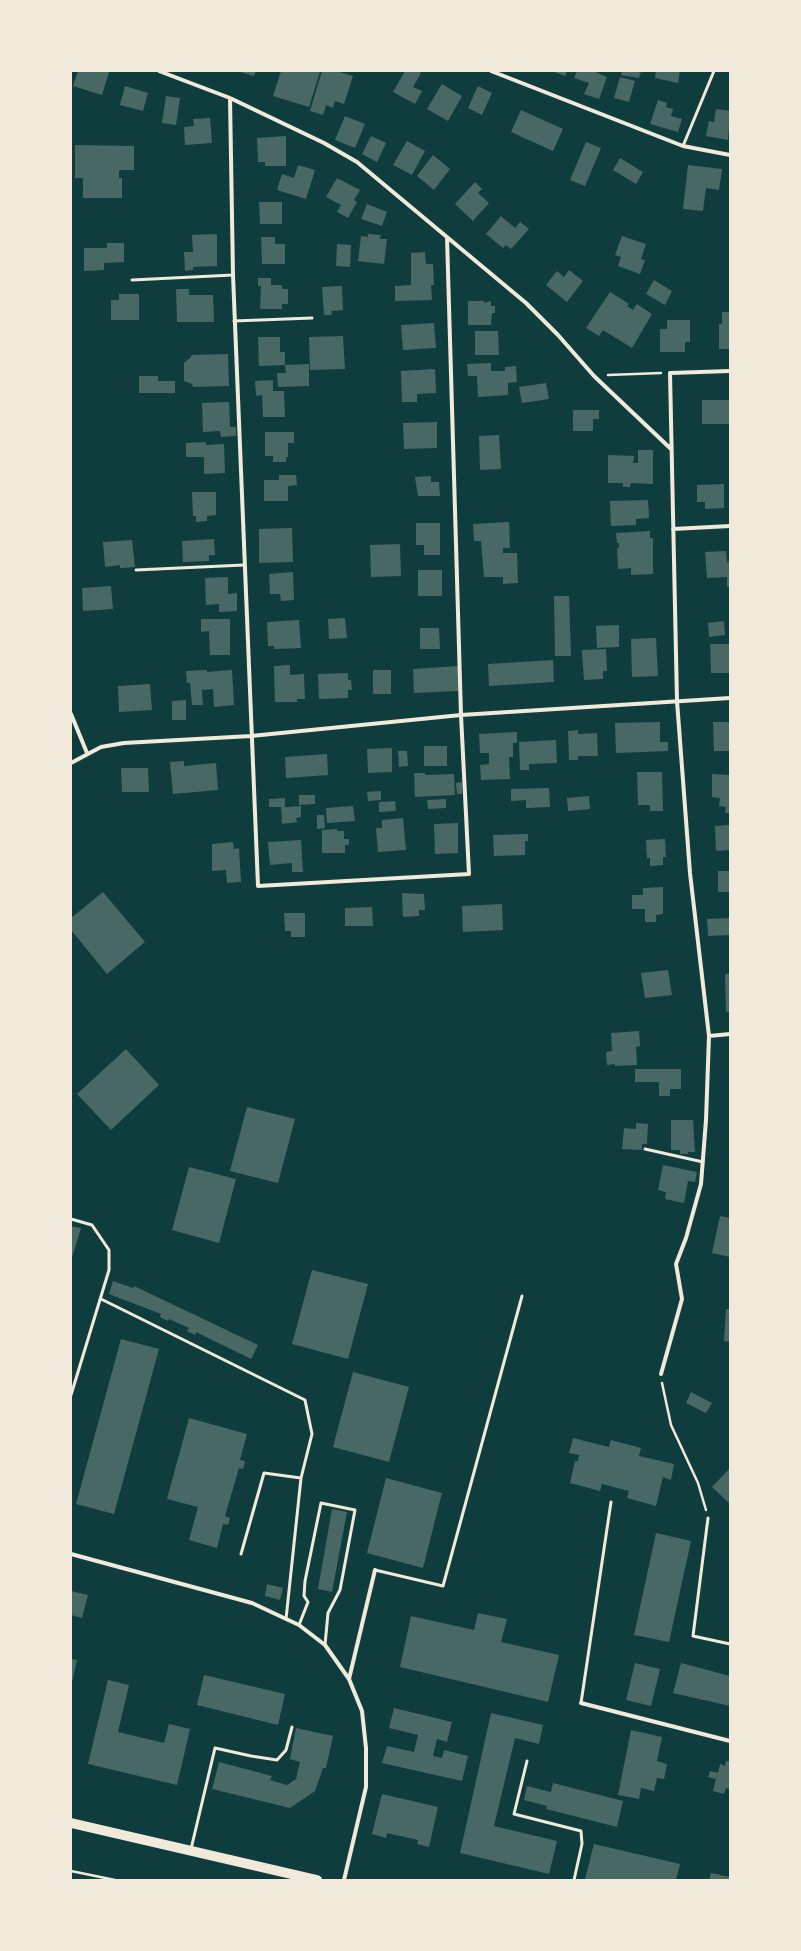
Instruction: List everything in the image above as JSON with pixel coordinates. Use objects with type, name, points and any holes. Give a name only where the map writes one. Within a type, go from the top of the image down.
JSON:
[{"type":"main road","points":[[71,1823],[316,1880]]},
{"type":"street","points":[[158,71],[230,98],[340,152],[372,174],[526,303],[558,335],[594,376],[671,449]]},
{"type":"street","points":[[491,71],[683,146],[730,155]]},
{"type":"street","points":[[230,98],[232,275],[258,886],[469,874],[461,715],[447,237]]},
{"type":"street","points":[[661,1374],[682,1299],[676,1264],[686,1238],[701,1184],[709,1036],[690,874],[678,701],[670,373],[730,371]]},
{"type":"street","points":[[673,529],[730,526]]},
{"type":"street","points":[[71,763],[86,753],[101,747],[124,743],[251,736],[461,715],[730,698]]},
{"type":"street","points":[[71,714],[86,753]]},
{"type":"street","points":[[709,1036],[730,1034]]},
{"type":"street","points":[[71,1554],[252,1603],[299,1625],[325,1644],[349,1678],[362,1711],[366,1748],[366,1787],[344,1880]]},
{"type":"street","points":[[349,1678],[375,1570]]},
{"type":"street","points":[[581,1703],[730,1741]]},
{"type":"lane","points":[[683,146],[714,71]]},
{"type":"lane","points":[[132,280],[232,275]]},
{"type":"lane","points":[[234,321],[312,318]]},
{"type":"lane","points":[[136,570],[244,565]]},
{"type":"lane","points":[[646,1149],[703,1162]]},
{"type":"lane","points":[[71,1219],[92,1225],[109,1250],[109,1270],[71,1395]]},
{"type":"lane","points":[[375,1570],[443,1586],[522,1296]]},
{"type":"lane","points":[[101,1299],[305,1400],[312,1434],[301,1478],[286,1619]]},
{"type":"lane","points":[[241,1554],[264,1473],[301,1478]]},
{"type":"lane","points":[[581,1703],[611,1502]]},
{"type":"lane","points":[[299,1625],[308,1602],[304,1596],[305,1581],[321,1503],[355,1510],[340,1590],[328,1614],[325,1644]]},
{"type":"lane","points":[[708,1518],[693,1636],[730,1644]]},
{"type":"lane","points":[[191,1851],[215,1748],[277,1760],[286,1750],[292,1727]]},
{"type":"lane","points":[[527,1761],[514,1814],[581,1831],[582,1844],[574,1880]]},
{"type":"path","points":[[594,376],[670,373]]},
{"type":"path","points":[[661,1374],[663,1394],[671,1425],[698,1483],[708,1518]]},
{"type":"path","points":[[71,1871],[115,1880]]},
{"type":"building","points":[[78,71],[109,72],[102,95],[73,86]]},
{"type":"building","points":[[237,71],[256,71],[254,76]]},
{"type":"building","points":[[281,71],[320,72],[309,107],[273,96]]},
{"type":"building","points":[[322,71],[336,71],[353,76],[344,104],[335,101],[333,108],[326,105],[323,115],[310,111]]},
{"type":"building","points":[[405,71],[418,71],[421,73],[413,87],[422,91],[415,104],[393,92]]},
{"type":"building","points":[[552,71],[567,71],[565,76]]},
{"type":"building","points":[[577,71],[593,71],[607,77],[599,99],[584,94],[589,83],[574,78]]},
{"type":"building","points":[[622,71],[641,71],[639,78],[621,75]]},
{"type":"building","points":[[656,71],[680,71],[678,83],[655,78]]},
{"type":"building","points":[[620,77],[635,81],[629,102],[614,98]]},
{"type":"building","points":[[442,84],[462,96],[448,121],[427,109]]},
{"type":"building","points":[[125,86],[148,93],[143,111],[120,105]]},
{"type":"building","points":[[478,86],[492,93],[482,115],[468,108]]},
{"type":"building","points":[[166,96],[180,98],[176,125],[162,123]]},
{"type":"building","points":[[658,100],[667,103],[666,107],[673,109],[671,116],[682,119],[678,132],[650,124]]},
{"type":"building","points":[[716,109],[730,111],[728,140],[706,136],[709,121],[714,122]]},
{"type":"building","points":[[521,110],[563,129],[553,151],[511,132]]},
{"type":"building","points":[[345,116],[365,124],[355,148],[335,140]]},
{"type":"building","points":[[210,118],[212,143],[185,145],[184,127],[194,126],[193,119]]},
{"type":"building","points":[[286,136],[286,166],[265,166],[265,162],[258,162],[257,138]]},
{"type":"building","points":[[371,136],[386,143],[377,162],[362,154]]},
{"type":"building","points":[[407,141],[425,151],[412,175],[393,165]]},
{"type":"building","points":[[586,142],[601,148],[585,186],[570,180]]},
{"type":"building","points":[[75,145],[134,146],[134,170],[119,170],[119,178],[122,178],[122,198],[83,198],[83,178],[75,178]]},
{"type":"building","points":[[433,155],[450,169],[434,190],[417,176]]},
{"type":"building","points":[[620,158],[643,172],[636,184],[613,170]]},
{"type":"building","points":[[298,165],[315,170],[306,199],[277,190],[282,174],[294,178]]},
{"type":"building","points":[[688,165],[722,169],[719,190],[706,188],[703,211],[683,209]]},
{"type":"building","points":[[337,178],[360,190],[354,200],[357,202],[348,218],[337,212],[341,205],[326,197]]},
{"type":"building","points":[[475,182],[482,189],[478,193],[489,203],[473,221],[455,204]]},
{"type":"building","points":[[259,202],[282,202],[282,224],[260,224]]},
{"type":"building","points":[[367,204],[387,212],[382,226],[361,219]]},
{"type":"building","points":[[501,216],[515,228],[520,222],[529,229],[511,249],[506,245],[503,248],[486,234]]},
{"type":"building","points":[[217,234],[217,266],[193,267],[193,270],[185,271],[184,252],[193,252],[192,235]]},
{"type":"building","points":[[368,234],[381,235],[380,239],[387,239],[384,264],[358,261],[361,236],[368,237]]},
{"type":"building","points":[[622,236],[646,244],[641,259],[645,260],[640,274],[618,266],[621,257],[615,255]]},
{"type":"building","points":[[261,237],[275,237],[275,244],[285,244],[285,264],[262,264]]},
{"type":"building","points":[[107,243],[124,243],[124,262],[104,263],[104,270],[84,271],[84,248],[107,248]]},
{"type":"building","points":[[337,244],[351,245],[350,267],[336,266]]},
{"type":"building","points":[[425,252],[426,264],[433,264],[434,285],[431,285],[432,300],[395,301],[395,286],[411,285],[411,253]]},
{"type":"building","points":[[569,270],[583,281],[567,302],[546,285],[557,271],[564,277]]},
{"type":"building","points":[[258,278],[271,278],[271,285],[282,285],[282,289],[288,289],[288,304],[282,304],[282,309],[260,309],[261,286],[258,286]]},
{"type":"building","points":[[654,280],[672,291],[665,305],[646,294]]},
{"type":"building","points":[[342,286],[343,310],[331,311],[332,315],[324,315],[322,287]]},
{"type":"building","points":[[176,289],[189,289],[189,295],[213,295],[214,322],[177,322]]},
{"type":"building","points":[[610,292],[629,304],[627,306],[633,310],[637,304],[652,314],[632,348],[603,330],[599,336],[586,328]]},
{"type":"building","points":[[119,294],[139,294],[139,320],[111,320],[111,300],[119,300]]},
{"type":"building","points":[[468,301],[484,301],[484,303],[491,301],[491,306],[495,306],[495,313],[492,313],[491,325],[468,325]]},
{"type":"building","points":[[722,312],[730,312],[730,349],[719,349],[719,324],[722,324]]},
{"type":"building","points":[[667,320],[690,320],[690,342],[685,342],[685,352],[660,352],[660,329],[667,329]]},
{"type":"building","points":[[434,323],[436,348],[403,350],[401,325]]},
{"type":"building","points":[[475,331],[498,331],[499,355],[475,355]]},
{"type":"building","points":[[343,336],[345,369],[310,370],[309,337]]},
{"type":"building","points":[[258,337],[280,337],[280,352],[285,352],[285,365],[259,366]]},
{"type":"building","points":[[228,354],[229,386],[193,387],[192,384],[184,381],[184,363],[191,357],[191,355]]},
{"type":"building","points":[[491,363],[491,371],[505,371],[505,367],[516,366],[517,382],[508,383],[508,395],[478,397],[477,376],[468,376],[467,364]]},
{"type":"building","points":[[309,364],[309,386],[278,387],[277,373],[286,373],[285,365]]},
{"type":"building","points":[[435,369],[436,393],[417,394],[417,402],[402,402],[401,371]]},
{"type":"building","points":[[139,376],[158,376],[158,381],[175,381],[175,393],[139,393]]},
{"type":"building","points":[[273,380],[273,391],[284,391],[285,417],[263,417],[262,395],[256,396],[255,381]]},
{"type":"building","points":[[546,383],[549,399],[522,403],[519,387]]},
{"type":"building","points":[[702,400],[730,400],[730,424],[702,424]]},
{"type":"building","points":[[229,402],[230,427],[236,427],[236,436],[221,437],[220,431],[203,432],[202,403]]},
{"type":"building","points":[[573,410],[599,410],[599,419],[593,419],[593,431],[573,431]]},
{"type":"building","points":[[437,422],[437,448],[404,449],[403,423]]},
{"type":"building","points":[[265,432],[294,432],[294,443],[288,443],[288,457],[286,457],[286,462],[273,462],[273,456],[265,456]]},
{"type":"building","points":[[499,435],[501,469],[480,470],[479,436]]},
{"type":"building","points":[[206,442],[206,445],[224,444],[225,473],[204,474],[204,457],[186,457],[186,443]]},
{"type":"building","points":[[638,450],[653,450],[653,484],[631,483],[630,487],[623,487],[623,483],[608,483],[608,455],[634,456],[633,463],[638,463]]},
{"type":"building","points":[[279,475],[296,475],[297,485],[288,486],[288,501],[264,501],[264,480],[279,480]]},
{"type":"building","points":[[431,476],[431,482],[439,482],[440,496],[418,496],[415,477]]},
{"type":"building","points":[[724,484],[724,508],[705,509],[705,502],[697,502],[697,485]]},
{"type":"building","points":[[192,492],[216,492],[216,515],[207,516],[207,521],[196,522],[196,516],[193,516]]},
{"type":"building","points":[[648,500],[649,518],[636,519],[636,525],[611,526],[610,501]]},
{"type":"building","points":[[509,522],[510,548],[503,548],[503,553],[517,553],[518,583],[503,584],[503,577],[484,577],[481,541],[474,541],[473,524]]},
{"type":"building","points":[[416,523],[440,523],[440,555],[424,555],[424,545],[416,545]]},
{"type":"building","points":[[292,528],[293,562],[259,563],[259,529]]},
{"type":"building","points":[[650,531],[650,538],[653,538],[653,574],[631,575],[631,568],[618,569],[617,548],[619,548],[619,543],[617,543],[616,533]]},
{"type":"building","points":[[214,539],[215,555],[209,555],[209,561],[183,562],[182,541]]},
{"type":"building","points":[[132,540],[135,567],[120,568],[120,565],[105,567],[103,542]]},
{"type":"building","points":[[400,544],[401,576],[371,577],[370,545]]},
{"type":"building","points":[[726,551],[727,562],[730,561],[730,587],[727,587],[727,577],[707,578],[705,552]]},
{"type":"building","points":[[418,570],[442,570],[442,596],[418,596]]},
{"type":"building","points":[[293,572],[294,600],[281,601],[280,594],[270,594],[269,574]]},
{"type":"building","points":[[228,577],[228,594],[237,593],[237,611],[219,612],[219,604],[206,605],[205,578]]},
{"type":"building","points":[[111,586],[113,609],[83,611],[82,588]]},
{"type":"building","points":[[554,596],[569,596],[571,656],[555,656]]},
{"type":"building","points":[[345,618],[347,638],[329,639],[328,619]]},
{"type":"building","points":[[201,619],[230,619],[230,655],[210,655],[209,631],[201,632]]},
{"type":"building","points":[[299,620],[301,648],[274,649],[274,646],[268,646],[267,622]]},
{"type":"building","points":[[724,621],[725,635],[709,637],[708,623]]},
{"type":"building","points":[[619,625],[619,647],[597,648],[596,626]]},
{"type":"building","points":[[420,628],[439,628],[440,649],[420,649]]},
{"type":"building","points":[[656,638],[658,676],[632,677],[631,639]]},
{"type":"building","points":[[710,644],[730,644],[729,673],[711,673]]},
{"type":"building","points":[[606,649],[607,671],[603,671],[603,679],[584,680],[582,650]]},
{"type":"building","points":[[553,660],[554,682],[489,686],[488,664]]},
{"type":"building","points":[[290,665],[290,675],[304,674],[305,699],[297,699],[297,702],[275,702],[274,666]]},
{"type":"building","points":[[458,666],[459,691],[414,693],[413,669]]},
{"type":"building","points":[[207,670],[207,672],[232,670],[234,705],[214,707],[213,689],[202,690],[203,705],[192,705],[190,683],[187,683],[186,671]]},
{"type":"building","points":[[373,670],[391,670],[391,694],[373,694]]},
{"type":"building","points":[[348,673],[348,680],[351,680],[352,690],[348,690],[348,698],[319,699],[318,674]]},
{"type":"building","points":[[150,684],[152,710],[119,712],[118,686]]},
{"type":"building","points":[[186,700],[186,720],[172,720],[172,701]]},
{"type":"building","points":[[660,722],[660,742],[668,742],[668,751],[616,753],[615,723]]},
{"type":"building","points":[[713,722],[730,722],[730,751],[714,751]]},
{"type":"building","points":[[578,730],[578,734],[597,733],[598,756],[578,756],[578,760],[569,760],[568,731]]},
{"type":"building","points":[[517,732],[517,743],[513,743],[513,757],[509,757],[510,779],[481,780],[480,765],[489,764],[489,753],[480,753],[479,734]]},
{"type":"building","points":[[556,740],[557,763],[529,764],[529,770],[520,770],[519,742]]},
{"type":"building","points":[[424,746],[447,746],[447,766],[424,766]]},
{"type":"building","points":[[392,748],[392,772],[368,773],[367,749]]},
{"type":"building","points":[[398,751],[407,751],[408,766],[399,767]]},
{"type":"building","points":[[327,754],[328,775],[286,778],[285,757]]},
{"type":"building","points":[[184,761],[184,766],[216,763],[218,790],[173,794],[170,762]]},
{"type":"building","points":[[121,768],[148,768],[149,792],[122,792]]},
{"type":"building","points":[[637,772],[662,772],[663,811],[650,811],[650,805],[638,805]]},
{"type":"building","points":[[414,773],[425,773],[425,775],[454,774],[455,795],[415,797]]},
{"type":"building","points":[[712,774],[730,775],[730,813],[725,813],[726,807],[719,806],[720,798],[712,797]]},
{"type":"building","points":[[462,782],[462,794],[457,794],[456,783]]},
{"type":"building","points":[[549,788],[550,807],[526,808],[526,800],[511,801],[511,789]]},
{"type":"building","points":[[381,791],[381,800],[368,801],[367,792]]},
{"type":"building","points":[[299,795],[315,795],[315,804],[299,805]]},
{"type":"building","points":[[589,796],[590,809],[568,811],[567,798]]},
{"type":"building","points":[[285,798],[285,807],[301,806],[301,817],[296,818],[297,822],[282,824],[281,807],[269,807],[269,799]]},
{"type":"building","points":[[446,799],[446,808],[428,809],[427,800]]},
{"type":"building","points":[[395,801],[396,811],[379,812],[379,802]]},
{"type":"building","points":[[353,806],[355,821],[327,823],[326,808]]},
{"type":"building","points":[[317,815],[324,815],[325,828],[317,829]]},
{"type":"building","points":[[403,818],[406,850],[378,852],[376,828],[382,828],[382,820]]},
{"type":"building","points":[[458,823],[458,853],[435,854],[434,824]]},
{"type":"building","points":[[730,825],[730,850],[716,851],[715,826]]},
{"type":"building","points":[[337,829],[337,831],[344,831],[344,839],[349,839],[349,845],[345,845],[345,853],[322,853],[322,830]]},
{"type":"building","points":[[528,834],[528,841],[525,841],[525,855],[494,856],[493,835]]},
{"type":"building","points":[[665,839],[666,857],[663,857],[663,865],[650,866],[650,858],[647,858],[646,840]]},
{"type":"building","points":[[301,840],[303,872],[292,872],[292,863],[270,865],[268,842]]},
{"type":"building","points":[[233,842],[234,849],[239,848],[241,882],[227,883],[226,870],[212,871],[212,844]]},
{"type":"building","points":[[718,871],[730,871],[730,892],[718,892]]},
{"type":"building","points":[[663,887],[663,914],[656,915],[656,922],[645,922],[645,909],[632,909],[632,895],[643,895],[643,888]]},
{"type":"building","points":[[103,892],[145,942],[107,974],[71,930],[71,918]]},
{"type":"building","points":[[402,893],[424,894],[425,910],[419,910],[419,916],[403,917]]},
{"type":"building","points":[[502,904],[503,930],[463,932],[462,906]]},
{"type":"building","points":[[372,907],[373,926],[345,926],[345,908]]},
{"type":"building","points":[[284,913],[305,913],[305,937],[291,937],[291,931],[285,931]]},
{"type":"building","points":[[730,918],[730,935],[708,936],[707,919]]},
{"type":"building","points":[[668,970],[672,995],[645,998],[641,973]]},
{"type":"building","points":[[725,974],[730,974],[730,1012],[726,1012]]},
{"type":"building","points":[[639,1031],[640,1046],[636,1047],[637,1065],[607,1065],[606,1052],[612,1051],[611,1033]]},
{"type":"building","points":[[126,1049],[159,1085],[111,1130],[77,1094]]},
{"type":"building","points":[[635,1069],[681,1069],[681,1089],[670,1089],[670,1096],[659,1096],[659,1082],[635,1082]]},
{"type":"building","points":[[247,1107],[295,1119],[278,1183],[230,1171]]},
{"type":"building","points":[[671,1120],[693,1120],[695,1152],[680,1154],[680,1150],[671,1150]]},
{"type":"building","points":[[636,1123],[648,1124],[647,1144],[642,1144],[642,1150],[622,1149],[624,1128],[636,1129]]},
{"type":"building","points":[[663,1165],[697,1172],[695,1182],[688,1181],[684,1203],[665,1199],[666,1192],[658,1190]]},
{"type":"building","points":[[189,1167],[236,1179],[219,1243],[172,1230]]},
{"type":"building","points":[[720,1216],[730,1218],[730,1257],[712,1253]]},
{"type":"building","points":[[71,1226],[81,1228],[71,1261]]},
{"type":"building","points":[[312,1270],[368,1284],[348,1359],[292,1344]]},
{"type":"building","points":[[113,1281],[133,1288],[134,1286],[258,1345],[251,1359],[196,1332],[195,1335],[187,1331],[189,1328],[169,1319],[168,1321],[160,1317],[161,1314],[109,1294]]},
{"type":"building","points":[[726,1309],[730,1309],[730,1342],[724,1341]]},
{"type":"building","points":[[121,1339],[159,1349],[114,1514],[76,1504]]},
{"type":"building","points":[[353,1372],[409,1387],[389,1462],[333,1447]]},
{"type":"building","points":[[691,1392],[712,1403],[706,1413],[686,1403]]},
{"type":"building","points":[[189,1418],[247,1434],[240,1460],[245,1461],[243,1469],[239,1468],[225,1516],[230,1518],[228,1525],[223,1524],[217,1548],[189,1540],[198,1507],[167,1499]]},
{"type":"building","points":[[573,1438],[609,1447],[611,1440],[641,1448],[639,1456],[674,1464],[671,1480],[663,1477],[656,1506],[627,1498],[629,1491],[602,1484],[600,1491],[570,1483],[575,1461],[578,1461],[579,1455],[569,1453]]},
{"type":"building","points":[[730,1468],[730,1504],[712,1487]]},
{"type":"building","points":[[386,1478],[442,1493],[423,1568],[367,1553]]},
{"type":"building","points":[[332,1509],[347,1512],[332,1592],[318,1589]]},
{"type":"building","points":[[656,1533],[691,1541],[669,1642],[634,1635]]},
{"type":"building","points":[[267,1584],[283,1588],[280,1600],[265,1596]]},
{"type":"building","points":[[71,1591],[88,1595],[82,1618],[71,1615]]},
{"type":"building","points":[[478,1613],[507,1619],[501,1642],[559,1655],[548,1702],[400,1667],[411,1616],[474,1630]]},
{"type":"building","points":[[71,1659],[77,1660],[72,1682],[71,1682]]},
{"type":"building","points":[[635,1663],[660,1669],[651,1706],[626,1700]]},
{"type":"building","points":[[681,1663],[730,1676],[730,1706],[673,1693]]},
{"type":"building","points":[[204,1675],[285,1694],[278,1725],[197,1705]]},
{"type":"building","points":[[108,1680],[129,1685],[118,1732],[164,1743],[169,1724],[190,1729],[177,1785],[88,1764]]},
{"type":"building","points":[[394,1708],[452,1722],[447,1742],[437,1739],[433,1756],[442,1758],[444,1750],[468,1756],[462,1781],[382,1763],[387,1746],[414,1752],[418,1735],[389,1728]]},
{"type":"building","points":[[491,1713],[543,1725],[539,1744],[515,1738],[494,1826],[557,1841],[549,1874],[460,1853]]},
{"type":"building","points":[[296,1728],[333,1736],[326,1768],[323,1768],[315,1791],[290,1808],[212,1789],[219,1762],[272,1776],[270,1780],[287,1785],[296,1779],[300,1762],[290,1759]]},
{"type":"building","points":[[631,1730],[662,1737],[657,1761],[667,1764],[664,1779],[657,1778],[654,1791],[641,1788],[639,1799],[618,1795]]},
{"type":"building","points":[[726,1761],[730,1761],[730,1789],[726,1788],[724,1794],[713,1791],[716,1779],[708,1777],[710,1771],[718,1773],[720,1764],[725,1766]]},
{"type":"building","points":[[553,1783],[623,1801],[617,1827],[546,1809],[547,1806],[524,1800],[527,1786],[551,1792]]},
{"type":"building","points":[[382,1794],[438,1807],[429,1847],[417,1844],[418,1840],[387,1833],[386,1838],[372,1834]]},
{"type":"building","points":[[594,1844],[680,1864],[676,1880],[585,1879]]},
{"type":"building","points":[[711,1873],[730,1877],[730,1880],[709,1880]]}]
